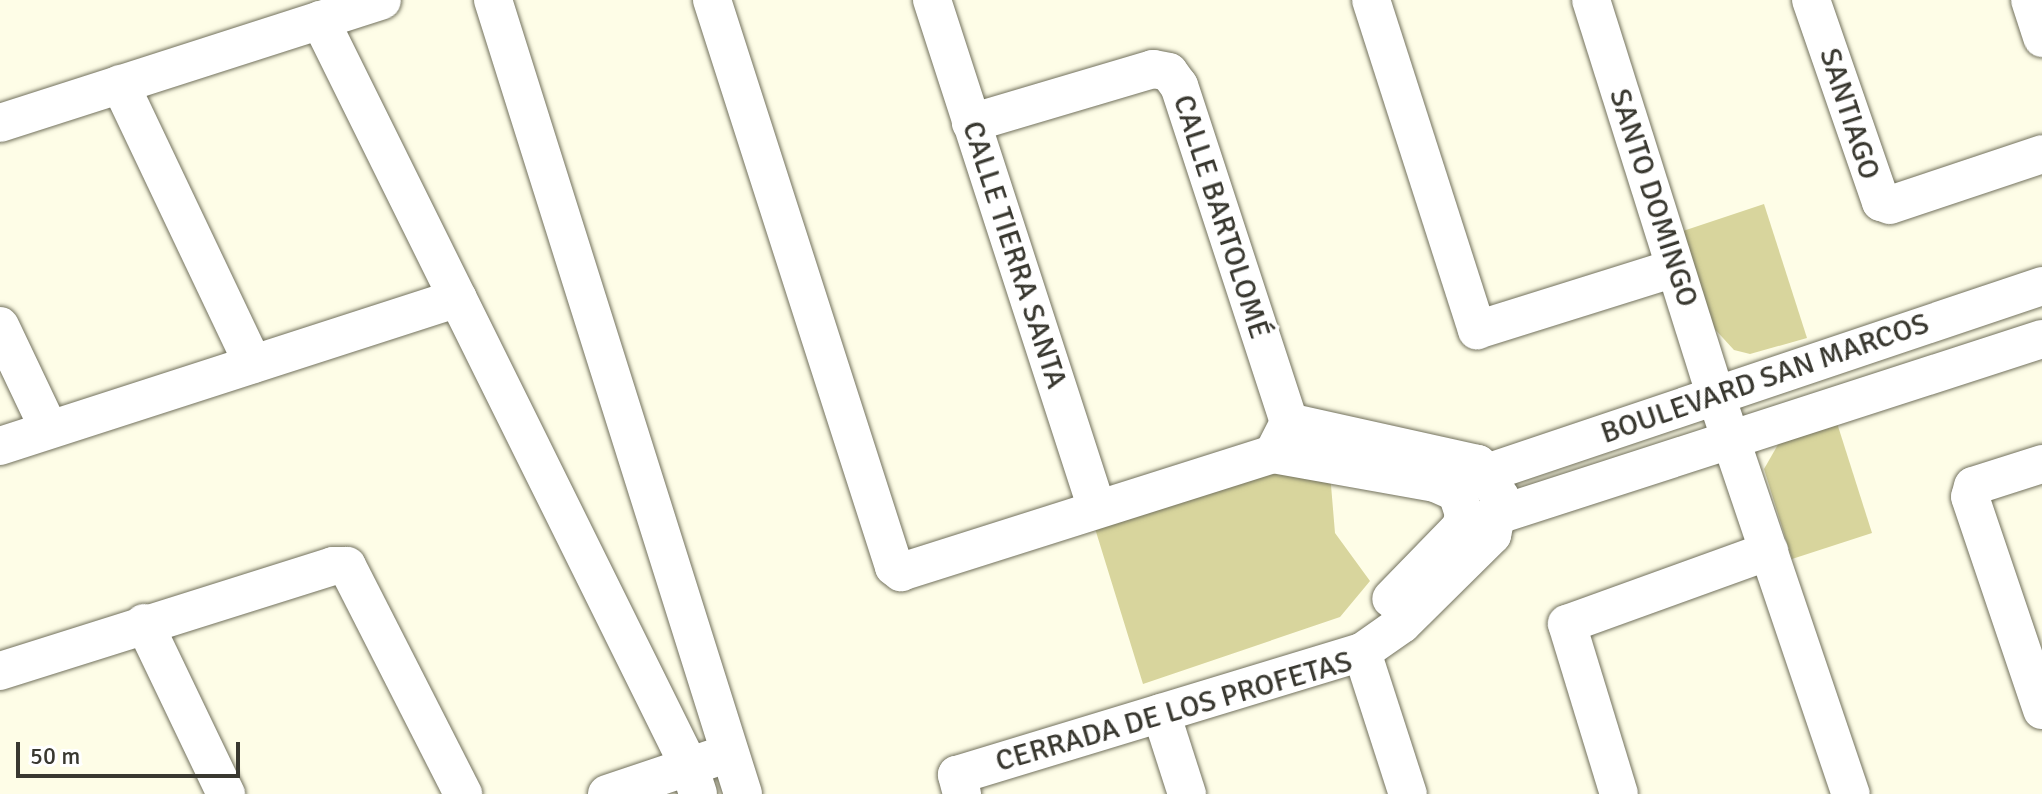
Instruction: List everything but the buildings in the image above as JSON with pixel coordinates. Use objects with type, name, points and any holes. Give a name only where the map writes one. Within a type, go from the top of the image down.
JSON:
[{"type":"street","points":[[0,123],[382,0]]},
{"type":"street","points":[[493,0],[743,794]]},
{"type":"street","points":[[712,0],[894,567],[911,572],[1097,509],[1281,438],[1463,459],[1488,473],[1500,497],[1500,515],[1485,546],[1402,624],[1362,652]]},
{"type":"street","name":"CALLE TIERRA SANTA","points":[[932,0],[1097,509]]},
{"type":"street","points":[[1371,0],[1477,330],[1675,268]]},
{"type":"street","name":"SANTO DOMINGO","points":[[1591,0],[1716,396],[1851,794]]},
{"type":"street","name":"SANTIAGO","points":[[1811,0],[1881,202],[1890,205],[2042,154]]},
{"type":"street","points":[[2030,0],[2042,38]]},
{"type":"street","points":[[320,20],[694,780]]},
{"type":"street","name":"CALLE BARTOLOMÉ","points":[[971,123],[1153,69],[1169,72],[1179,86],[1281,438]]},
{"type":"street","points":[[120,84],[253,364]]},
{"type":"street","name":"BOULEVARD SAN MARCOS","points":[[1281,438],[1448,486],[2042,286]]},
{"type":"street","points":[[0,446],[458,298]]},
{"type":"street","points":[[0,326],[49,429]]},
{"type":"street","name":"BOULEVARD SAN MARCOS","points":[[1312,668],[1387,603],[1461,527],[2042,339]]},
{"type":"street","points":[[2042,464],[1973,486],[1970,497],[2042,710]]},
{"type":"street","points":[[1448,486],[1462,503],[1461,527]]},
{"type":"street","points":[[1619,794],[1567,624],[1769,551]]},
{"type":"street","points":[[0,671],[144,623],[333,566],[347,566],[463,794]]},
{"type":"street","points":[[144,623],[226,794]]},
{"type":"street","name":"CERRADA DE LOS PROFETAS","points":[[962,794],[957,775],[1362,652],[1408,794]]},
{"type":"street","points":[[1161,713],[1187,794]]},
{"type":"street","points":[[607,794],[694,780],[729,753]]},
{"type":"shaded area","points":[[1764,204],[1807,338],[1750,354],[1734,350],[1711,325],[1680,232]]},
{"type":"shaded area","points":[[1837,423],[1872,533],[1792,559],[1764,469],[1780,441]]},
{"type":"shaded area","points":[[1280,462],[1330,473],[1335,533],[1370,581],[1340,617],[1143,684],[1093,522]]}]
